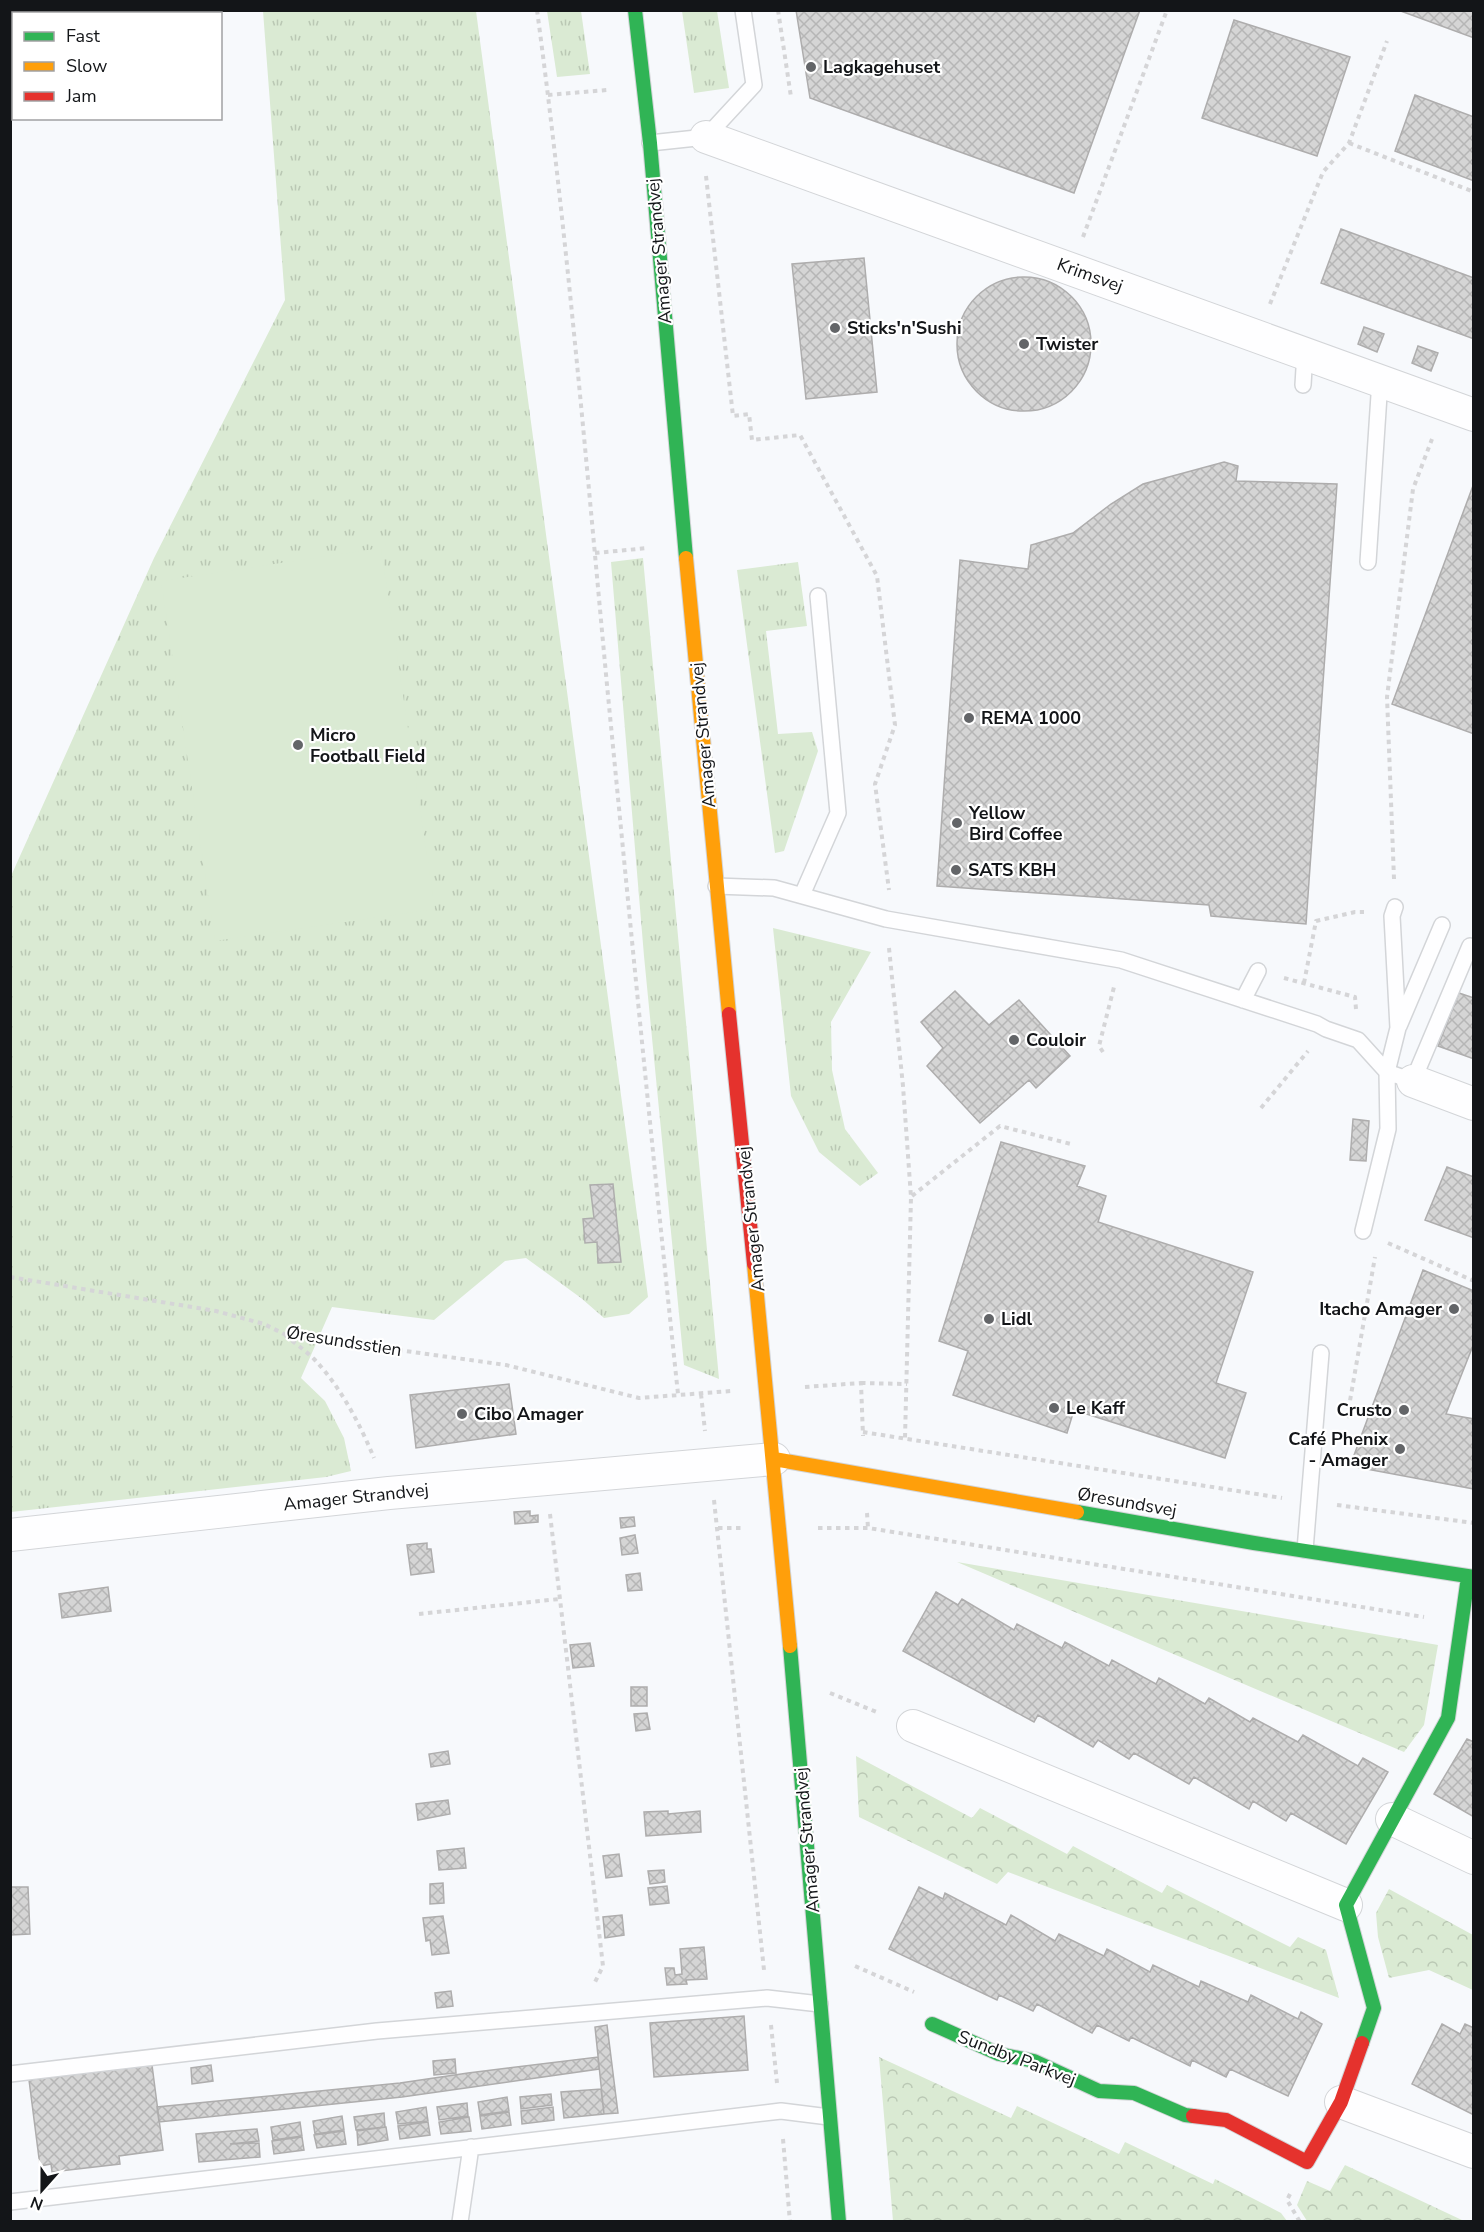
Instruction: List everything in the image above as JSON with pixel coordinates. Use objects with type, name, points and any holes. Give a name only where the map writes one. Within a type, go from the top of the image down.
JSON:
[{"type":"street","name":"Amager Strandvej","points":[[635,10],[650,143],[716,886],[774,1459],[839,2222]]},
{"type":"street","name":"Krimsvej","points":[[706,137],[1473,414]]},
{"type":"street","points":[[1400,1076],[1473,1104]]},
{"type":"street","name":"Amager Strandvej","points":[[10,1535],[389,1493],[774,1459]]},
{"type":"street","name":"Øresundsvej","points":[[774,1459],[1471,1577]]},
{"type":"street","points":[[913,1726],[1346,1905],[1448,1718],[1461,1623],[1471,1577]]},
{"type":"street","points":[[1392,1819],[1473,1858]]},
{"type":"street","name":"Sundby Parkvej","points":[[932,2024],[999,2054],[1034,2061],[1099,2091],[1134,2093],[1185,2115],[1226,2120],[1307,2162],[1341,2102],[1374,2008],[1346,1905]]},
{"type":"street","points":[[1341,2102],[1473,2152]]},
{"type":"lane","points":[[650,143],[706,137],[754,85],[743,10]]},
{"type":"lane","points":[[1303,385],[1305,352]]},
{"type":"lane","points":[[1368,562],[1380,380]]},
{"type":"lane","points":[[802,895],[838,813],[818,596]]},
{"type":"lane","points":[[716,886],[774,888],[886,919],[1121,960],[1317,1024],[1358,1040],[1400,1076]]},
{"type":"lane","points":[[1363,1231],[1400,1076],[1392,916],[1395,907]]},
{"type":"lane","points":[[1398,1028],[1442,925]]},
{"type":"lane","points":[[1400,1076],[1470,946]]},
{"type":"lane","points":[[1244,1000],[1258,971]]},
{"type":"lane","points":[[1305,1550],[1321,1353]]},
{"type":"lane","points":[[10,2073],[377,2031],[767,1998],[820,2004]]},
{"type":"lane","points":[[10,2202],[781,2111],[829,2117]]},
{"type":"lane","points":[[460,2222],[471,2147]]},
{"type":"path","points":[[537,10],[548,94],[595,553],[638,1009],[678,1394]]},
{"type":"path","points":[[778,10],[791,97]]},
{"type":"path","points":[[1072,268],[1167,10]]},
{"type":"path","points":[[1258,335],[1323,172],[1349,143],[1387,41]]},
{"type":"path","points":[[548,94],[590,92],[644,85]]},
{"type":"path","points":[[1349,143],[1473,192]]},
{"type":"path","points":[[706,169],[733,416],[749,414],[752,440],[800,435],[877,576],[894,725],[875,784],[889,891],[886,919],[903,1086],[911,1197],[905,1438]]},
{"type":"path","points":[[1395,907],[1387,697],[1413,489],[1444,404]]},
{"type":"path","points":[[595,553],[685,546]]},
{"type":"path","points":[[1304,983],[1316,921],[1364,912]]},
{"type":"path","points":[[1103,1052],[1099,1046],[1121,960]]},
{"type":"path","points":[[1261,1108],[1326,1029]]},
{"type":"path","points":[[911,1197],[1000,1126],[1071,1144]]},
{"type":"path","points":[[1363,1231],[1473,1281]]},
{"type":"path","points":[[1346,1424],[1378,1239]]},
{"type":"path","name":"Øresundsstien","points":[[10,1277],[216,1311],[264,1324],[284,1334],[506,1365],[639,1398],[861,1383],[907,1384]]},
{"type":"path","points":[[284,1334],[314,1359],[338,1391],[365,1437],[389,1493]]},
{"type":"path","points":[[861,1383],[868,1528]]},
{"type":"path","points":[[863,1432],[1259,1495],[1473,1523]]},
{"type":"path","points":[[550,1513],[603,1966],[589,1995],[590,2014]]},
{"type":"path","points":[[790,2222],[781,2111],[718,1528],[868,1528],[1461,1623]]},
{"type":"path","points":[[419,1614],[559,1599]]},
{"type":"path","points":[[794,1678],[913,1726]]},
{"type":"path","points":[[816,1949],[917,1993],[932,2024]]},
{"type":"green space","points":[[263,11],[476,11],[648,1297],[629,1314],[604,1318],[581,1298],[526,1258],[505,1261],[434,1320],[332,1307],[301,1378],[325,1401],[344,1438],[351,1471],[326,1477],[11,1512],[11,876],[154,558],[285,300]]},
{"type":"green space","points":[[547,11],[581,11],[590,74],[557,77]]},
{"type":"green space","points":[[682,11],[717,11],[729,88],[694,93]]},
{"type":"green space","name":"Micro Football Field","points":[[381,548],[435,909],[215,941],[161,581]]},
{"type":"green space","points":[[643,558],[719,1379],[684,1365],[644,956],[611,562]]},
{"type":"green space","points":[[798,562],[807,626],[766,631],[778,734],[812,732],[818,751],[784,851],[775,853],[737,570]]},
{"type":"green space","points":[[773,928],[871,952],[831,1022],[832,1070],[845,1129],[878,1173],[860,1186],[819,1152],[791,1096]]},
{"type":"green space","points":[[957,1562],[1438,1645],[1424,1725],[1404,1752]]},
{"type":"green space","points":[[856,1756],[972,1818],[980,1808],[1067,1854],[1073,1846],[1162,1893],[1167,1885],[1290,1947],[1298,1937],[1326,1950],[1339,1998],[1008,1872],[997,1884],[859,1817]]},
{"type":"green space","points":[[1389,1889],[1473,1935],[1473,1990],[1429,1970],[1389,1978],[1378,1937],[1376,1913]]},
{"type":"green space","points":[[879,2057],[1011,2118],[1017,2106],[1119,2154],[1125,2142],[1213,2184],[1215,2179],[1281,2213],[1287,2221],[893,2221]]},
{"type":"green space","points":[[1345,2165],[1464,2221],[1307,2221],[1297,2205],[1307,2181],[1330,2191]]},
{"type":"building","points":[[796,10],[1140,10],[1074,193],[810,98]]},
{"type":"building","points":[[1398,10],[1474,10],[1474,38]]},
{"type":"building","points":[[1234,20],[1350,57],[1317,156],[1202,118]]},
{"type":"building","points":[[1415,95],[1474,117],[1474,181],[1395,151]]},
{"type":"building","points":[[1341,229],[1474,278],[1474,339],[1321,283]]},
{"type":"building","name":"Sticks'n'Sushi","points":[[864,258],[877,392],[806,399],[792,264]]},
{"type":"building","name":"Twister","points":[[1024,277],[1049,283],[1071,297],[1085,319],[1091,344],[1085,369],[1071,391],[1049,405],[1024,411],[999,405],[977,391],[963,369],[957,344],[963,319],[977,297],[999,283]]},
{"type":"building","points":[[1364,327],[1384,334],[1377,352],[1358,344]]},
{"type":"building","points":[[1418,346],[1438,353],[1431,371],[1412,363]]},
{"type":"building","points":[[1224,462],[1238,466],[1236,481],[1337,484],[1306,924],[1211,916],[1209,905],[937,886],[960,560],[1028,569],[1031,545],[1073,533],[1111,504],[1143,484]]},
{"type":"building","points":[[1474,483],[1474,734],[1392,704]]},
{"type":"building","points":[[955,991],[989,1025],[1019,1000],[1070,1056],[1036,1088],[1029,1080],[980,1123],[927,1066],[943,1048],[921,1022]]},
{"type":"building","points":[[1459,993],[1474,998],[1474,1059],[1438,1046]]},
{"type":"building","points":[[1353,1119],[1369,1121],[1366,1161],[1350,1160]]},
{"type":"building","points":[[1001,1142],[1085,1166],[1077,1186],[1106,1196],[1098,1222],[1253,1272],[1216,1383],[1246,1393],[1225,1458],[1074,1410],[1067,1433],[953,1395],[968,1351],[939,1341]]},
{"type":"building","points":[[1447,1167],[1474,1177],[1474,1238],[1425,1220]]},
{"type":"building","points":[[613,1184],[621,1262],[598,1263],[597,1242],[585,1243],[583,1219],[594,1218],[590,1185]]},
{"type":"building","points":[[1423,1270],[1474,1291],[1474,1343],[1446,1414],[1474,1419],[1474,1489],[1350,1466]]},
{"type":"building","name":"Cibo Amager","points":[[509,1384],[516,1434],[416,1448],[410,1395]]},
{"type":"building","points":[[530,1511],[530,1516],[538,1515],[538,1522],[515,1524],[514,1512]]},
{"type":"building","points":[[634,1517],[635,1526],[621,1528],[620,1518]]},
{"type":"building","points":[[635,1535],[638,1553],[622,1555],[620,1538]]},
{"type":"building","points":[[427,1543],[427,1549],[431,1549],[434,1572],[411,1575],[407,1545]]},
{"type":"building","points":[[640,1573],[642,1590],[628,1591],[626,1575]]},
{"type":"building","points":[[108,1587],[111,1611],[62,1618],[59,1594]]},
{"type":"building","points":[[936,1592],[958,1605],[962,1599],[1014,1630],[1017,1624],[1062,1648],[1065,1642],[1109,1666],[1112,1660],[1156,1684],[1159,1678],[1205,1704],[1209,1698],[1250,1722],[1253,1718],[1298,1742],[1303,1735],[1358,1766],[1363,1758],[1388,1772],[1346,1844],[1291,1813],[1286,1821],[1253,1801],[1249,1809],[1194,1777],[1189,1784],[1134,1753],[1129,1759],[1098,1740],[1093,1747],[1038,1715],[1034,1722],[903,1651]]},
{"type":"building","points":[[590,1643],[594,1666],[573,1668],[570,1645]]},
{"type":"building","points":[[631,1687],[647,1687],[647,1706],[631,1706]]},
{"type":"building","points":[[647,1713],[650,1729],[636,1731],[634,1714]]},
{"type":"building","points":[[1467,1739],[1474,1742],[1474,1817],[1434,1794]]},
{"type":"building","points":[[448,1751],[450,1764],[431,1767],[429,1754]]},
{"type":"building","points":[[448,1800],[450,1814],[418,1820],[416,1804]]},
{"type":"building","points":[[668,1811],[668,1814],[700,1811],[701,1832],[646,1836],[644,1812]]},
{"type":"building","points":[[464,1848],[466,1868],[439,1870],[437,1851]]},
{"type":"building","points":[[619,1854],[622,1876],[606,1878],[603,1856]]},
{"type":"building","points":[[664,1870],[665,1882],[650,1884],[648,1871]]},
{"type":"building","points":[[443,1883],[444,1903],[430,1904],[430,1884]]},
{"type":"building","points":[[667,1886],[669,1903],[650,1905],[648,1888]]},
{"type":"building","points":[[10,1887],[28,1887],[30,1934],[10,1935]]},
{"type":"building","points":[[919,1887],[943,1899],[945,1893],[1006,1925],[1011,1915],[1055,1941],[1059,1934],[1104,1956],[1107,1949],[1150,1972],[1153,1965],[1199,1987],[1201,1981],[1248,2002],[1251,1995],[1298,2019],[1301,2012],[1322,2024],[1288,2096],[1230,2069],[1226,2077],[1192,2060],[1190,2066],[1131,2037],[1129,2041],[1097,2025],[1092,2033],[1037,2004],[1033,2011],[999,1995],[997,2000],[889,1949]]},
{"type":"building","points":[[622,1915],[624,1935],[605,1938],[603,1917]]},
{"type":"building","points":[[443,1916],[449,1953],[432,1955],[430,1940],[426,1941],[423,1918]]},
{"type":"building","points":[[704,1947],[707,1979],[686,1980],[687,1984],[667,1985],[665,1968],[674,1968],[675,1975],[682,1974],[680,1949]]},
{"type":"building","points":[[451,1991],[453,2006],[437,2008],[435,1993]]},
{"type":"building","points":[[744,2016],[748,2070],[654,2077],[650,2023]]},
{"type":"building","points":[[1442,2024],[1460,2034],[1465,2024],[1474,2028],[1474,2115],[1412,2084]]},
{"type":"building","points":[[607,2025],[618,2113],[604,2114],[595,2027]]},
{"type":"building","points":[[598,2057],[599,2069],[402,2097],[159,2122],[157,2107],[400,2083]]},
{"type":"building","points":[[455,2059],[456,2073],[434,2075],[433,2061]]},
{"type":"building","points":[[152,2065],[163,2150],[119,2156],[120,2164],[52,2172],[51,2164],[40,2166],[29,2080]]},
{"type":"building","points":[[211,2065],[213,2081],[192,2084],[191,2068]]},
{"type":"building","points":[[601,2089],[604,2114],[564,2118],[561,2092]]},
{"type":"building","points":[[551,2094],[552,2105],[521,2109],[520,2097]]},
{"type":"building","points":[[507,2097],[509,2111],[480,2115],[478,2102]]},
{"type":"building","points":[[467,2103],[468,2116],[439,2120],[437,2107]]},
{"type":"building","points":[[426,2107],[428,2121],[398,2124],[396,2112]]},
{"type":"building","points":[[553,2107],[554,2120],[522,2124],[521,2111]]},
{"type":"building","points":[[509,2112],[511,2125],[482,2129],[480,2116]]},
{"type":"building","points":[[384,2113],[385,2127],[356,2130],[354,2117]]},
{"type":"building","points":[[342,2116],[344,2130],[315,2134],[313,2121]]},
{"type":"building","points":[[469,2117],[471,2131],[441,2134],[439,2122]]},
{"type":"building","points":[[300,2122],[302,2136],[273,2140],[271,2127]]},
{"type":"building","points":[[428,2122],[430,2135],[400,2139],[398,2126]]},
{"type":"building","points":[[386,2127],[388,2140],[358,2145],[357,2131]]},
{"type":"building","points":[[257,2129],[259,2141],[230,2144],[259,2143],[260,2157],[199,2162],[196,2134]]},
{"type":"building","points":[[344,2131],[346,2144],[317,2148],[314,2135]]},
{"type":"building","points":[[302,2137],[304,2150],[274,2154],[272,2141]]},
{"type":"traffic: fast","points":[[635,10],[650,143],[686,558]]},
{"type":"traffic: fast","points":[[1077,1512],[1254,1543],[1474,1577]]},
{"type":"traffic: fast","points":[[1362,2043],[1374,2008],[1346,1905],[1448,1718],[1468,1577]]},
{"type":"traffic: fast","points":[[790,1646],[839,2222]]},
{"type":"traffic: fast","points":[[932,2024],[999,2054],[1034,2061],[1099,2091],[1134,2093],[1185,2115],[1193,2116]]},
{"type":"traffic: slow","points":[[686,558],[729,1014]]},
{"type":"traffic: slow","points":[[754,1264],[790,1646]]},
{"type":"traffic: slow","points":[[774,1459],[1077,1512]]},
{"type":"traffic: jam","points":[[729,1014],[754,1264]]},
{"type":"traffic: jam","points":[[1193,2116],[1226,2120],[1307,2162],[1341,2102],[1362,2043]]},
{"type":"place","name":"Lagkagehuset","points":[[811,67]]},
{"type":"place","name":"Sticks'n'Sushi","points":[[835,328]]},
{"type":"place","name":"Twister","points":[[1024,344]]},
{"type":"place","name":"REMA 1000","points":[[969,718]]},
{"type":"place","name":"Micro Football Field","points":[[298,745]]},
{"type":"place","name":"Yellow Bird Coffee","points":[[957,823]]},
{"type":"place","name":"SATS KBH","points":[[956,870]]},
{"type":"place","name":"Couloir","points":[[1014,1040]]},
{"type":"place","name":"Itacho Amager","points":[[1454,1309]]},
{"type":"place","name":"Lidl","points":[[989,1319]]},
{"type":"place","name":"Le Kaff","points":[[1054,1408]]},
{"type":"place","name":"Crusto","points":[[1404,1410]]},
{"type":"place","name":"Cibo Amager","points":[[462,1414]]},
{"type":"place","name":"Café Phenix - Amager","points":[[1400,1449]]}]
